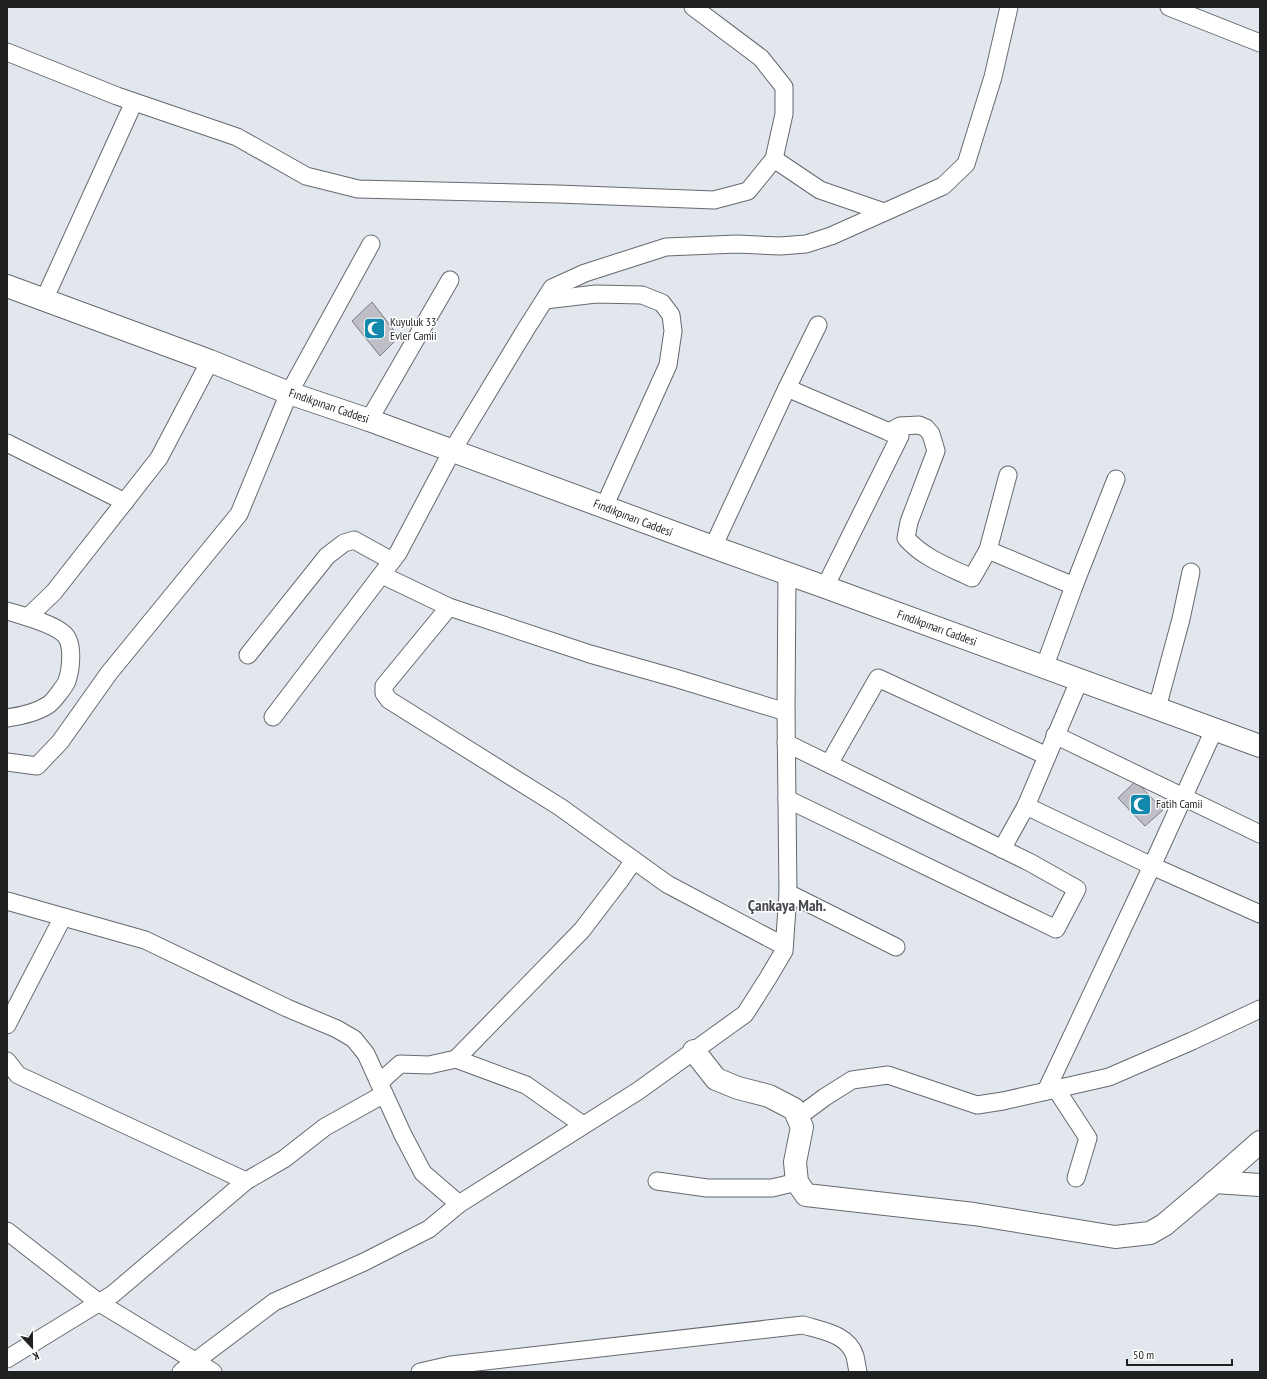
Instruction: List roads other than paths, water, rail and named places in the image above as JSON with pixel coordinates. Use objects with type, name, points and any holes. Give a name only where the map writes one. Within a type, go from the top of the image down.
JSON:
[{"type":"main road","name":"Fındıkpınarı Caddesi","points":[[7,286],[210,361],[290,393],[369,420],[1260,746]]},
{"type":"main road","points":[[694,1051],[716,1079],[738,1088],[770,1096],[794,1109],[802,1126],[795,1162],[797,1182],[806,1195],[974,1214],[1115,1237],[1150,1233],[1164,1225],[1260,1142]]},
{"type":"main road","points":[[1214,1182],[1260,1185]]},
{"type":"street","points":[[9,57],[237,137],[306,176],[358,189],[714,200],[748,191],[774,159],[784,114],[784,87],[761,58],[693,7]]},
{"type":"street","points":[[273,717],[398,553],[452,451],[552,288],[585,273],[666,247],[738,244],[780,246],[806,244],[831,236],[943,186],[966,164],[993,77],[1010,7]]},
{"type":"street","points":[[1169,7],[1260,43]]},
{"type":"street","points":[[44,300],[134,102]]},
{"type":"street","points":[[774,159],[820,190],[884,212]]},
{"type":"street","points":[[7,762],[37,766],[60,742],[109,673],[239,514],[290,393],[371,244]]},
{"type":"street","points":[[369,420],[450,280]]},
{"type":"street","points":[[545,300],[596,294],[642,294],[662,303],[671,315],[673,330],[668,365],[604,507]]},
{"type":"street","points":[[713,547],[818,325]]},
{"type":"street","points":[[28,618],[54,592],[159,458],[210,361]]},
{"type":"street","points":[[787,388],[900,436],[826,587]]},
{"type":"street","points":[[889,432],[900,426],[919,425],[926,428],[931,434],[936,451],[909,522],[906,538],[913,546],[933,560],[972,578],[988,550],[1008,475]]},
{"type":"street","points":[[7,443],[126,502]]},
{"type":"street","points":[[1044,668],[1116,479]]},
{"type":"street","points":[[248,655],[327,556],[344,543],[354,540],[387,568],[450,607],[590,654],[786,712]]},
{"type":"street","points":[[988,550],[1074,586]]},
{"type":"street","points":[[1157,708],[1181,619],[1191,572]]},
{"type":"street","points":[[181,1372],[274,1302],[364,1262],[429,1229],[459,1204],[638,1091],[746,1014],[784,951],[788,893],[786,743],[787,573]]},
{"type":"street","points":[[450,607],[384,686],[384,694],[389,700],[560,807],[667,884],[784,946]]},
{"type":"street","points":[[7,611],[46,624],[65,634],[71,650],[66,682],[49,705],[23,716],[7,718]]},
{"type":"street","points":[[829,764],[878,678],[1047,756]]},
{"type":"street","points":[[1002,849],[1026,806],[1079,681]]},
{"type":"street","points":[[1051,1090],[1214,730]]},
{"type":"street","points":[[1055,735],[1260,834]]},
{"type":"street","points":[[786,743],[1002,849],[1077,889],[1056,929],[787,799]]},
{"type":"street","points":[[1026,806],[1152,866],[1260,914]]},
{"type":"street","points":[[456,1059],[582,930],[634,860]]},
{"type":"street","points":[[788,893],[896,947]]},
{"type":"street","points":[[7,901],[145,940],[354,1039],[366,1054],[403,1135],[423,1174],[459,1204]]},
{"type":"street","points":[[7,1025],[63,917]]},
{"type":"street","points":[[798,1117],[825,1097],[852,1080],[888,1075],[977,1105],[1003,1101],[1109,1077],[1192,1041],[1260,1009]]},
{"type":"street","points":[[7,1359],[113,1294],[246,1181],[284,1159],[325,1127],[381,1088],[400,1064],[429,1065],[456,1059],[526,1085],[584,1125]]},
{"type":"street","points":[[7,1061],[18,1075],[246,1181]]},
{"type":"street","points":[[1051,1090],[1088,1138],[1076,1178]]},
{"type":"street","points":[[657,1181],[707,1188],[772,1188],[797,1182]]},
{"type":"street","points":[[7,1231],[98,1302],[213,1372]]},
{"type":"street","points":[[420,1372],[451,1365],[803,1325],[837,1335],[848,1344],[855,1356],[858,1372]]},
{"type":"place","name":"Kuyuluk 33 Evler Camii","points":[[375,329]]},
{"type":"place","name":"Fatih Camii","points":[[1140,804]]},
{"type":"district","name":"Çankaya Mah.","points":[[787,905]]}]
